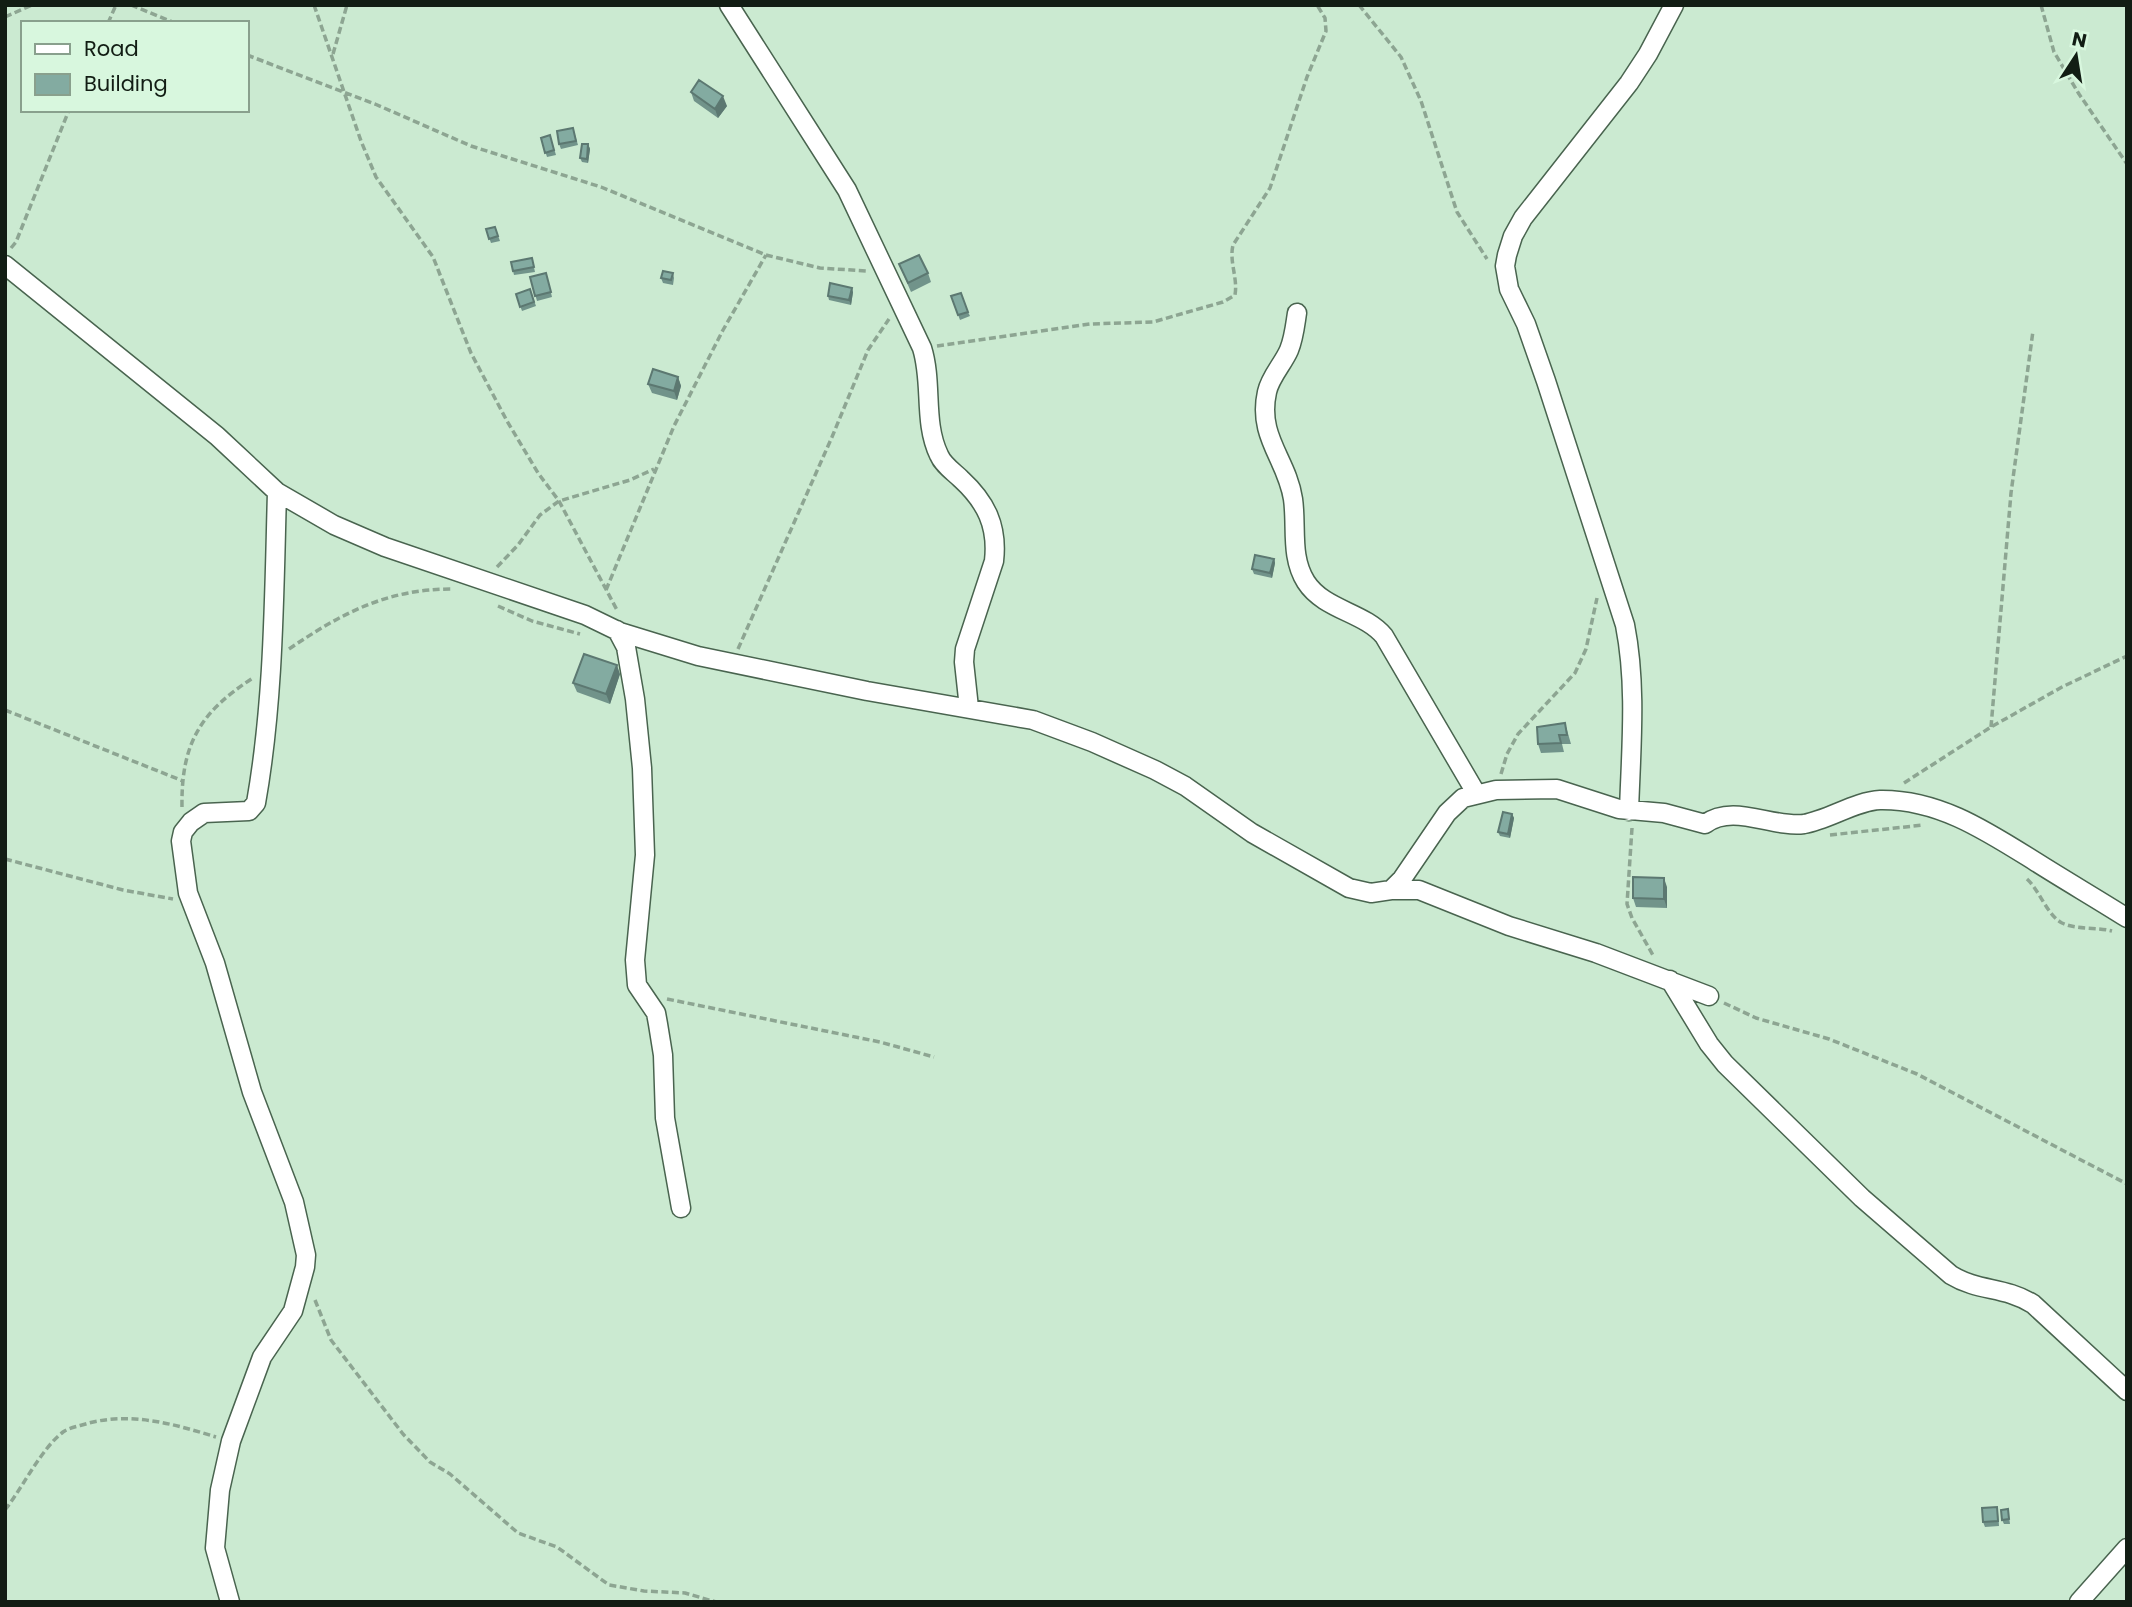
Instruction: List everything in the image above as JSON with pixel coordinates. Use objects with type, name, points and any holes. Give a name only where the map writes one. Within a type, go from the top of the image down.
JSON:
[{"type":"street","points":[[729,5],[847,190],[922,348],[927,368],[930,419],[939,455],[974,491],[988,511],[996,545],[994,561],[965,649],[969,708]]},
{"type":"street","points":[[1631,811],[1633,688],[1631,653],[1625,625],[1527,324],[1509,289],[1505,265],[1513,236],[1523,218],[1629,83],[1674,5]]},
{"type":"street","points":[[5,265],[218,436],[277,492],[334,524],[385,547],[585,615],[619,631],[698,656],[867,691],[1033,720],[1155,769],[1185,786],[1252,833],[1339,884],[1371,893],[1419,890],[1509,926],[1596,953],[1709,996]]},
{"type":"street","points":[[1297,313],[1289,351],[1267,390],[1264,412],[1266,430],[1293,498],[1293,530],[1299,567],[1306,583],[1315,592],[1329,603],[1376,626],[1384,636],[1476,793]]},
{"type":"street","points":[[230,1602],[215,1548],[220,1490],[231,1441],[262,1357],[293,1311],[305,1268],[305,1244],[294,1202],[252,1092],[233,1019],[188,893],[181,841],[183,832],[198,815],[234,814],[249,811],[254,807],[266,742],[277,492]]},
{"type":"street","points":[[619,631],[626,647],[633,686],[642,768],[645,855],[635,960],[637,985],[656,1013],[659,1024],[665,1118],[681,1208]]},
{"type":"street","points":[[1391,890],[1402,879],[1447,813],[1462,798],[1476,793],[1557,789],[1631,811],[1664,813],[1705,824],[1714,817],[1741,816],[1803,824],[1878,800],[1918,804],[1946,811],[1983,830],[2127,918]]},
{"type":"street","points":[[1668,980],[1725,1064],[1862,1198],[1951,1275],[1968,1285],[2017,1294],[2033,1304],[2127,1391]]},
{"type":"street","points":[[2079,1602],[2127,1548]]},
{"type":"path","points":[[5,17],[32,5]]},
{"type":"path","points":[[109,21],[116,5]]},
{"type":"path","points":[[131,5],[170,21]]},
{"type":"path","points":[[314,5],[376,177],[433,257],[471,354],[507,421],[559,501],[617,610],[619,631]]},
{"type":"path","points":[[333,56],[347,5]]},
{"type":"path","points":[[922,348],[1090,324],[1153,322],[1223,302],[1235,295],[1237,285],[1233,245],[1270,188],[1307,77],[1326,31],[1325,18],[1317,5]]},
{"type":"path","points":[[1359,5],[1401,57],[1421,101],[1457,212],[1469,234],[1509,289]]},
{"type":"path","points":[[2041,5],[2054,52],[2127,164]]},
{"type":"path","points":[[248,55],[471,146],[601,187],[766,255],[820,268],[886,272]]},
{"type":"path","points":[[5,256],[16,242],[68,112]]},
{"type":"path","points":[[606,590],[674,426],[723,330],[766,255]]},
{"type":"path","points":[[732,663],[868,350],[900,303]]},
{"type":"path","points":[[1991,727],[2011,493],[2033,331]]},
{"type":"path","points":[[485,580],[518,545],[540,515],[559,501],[630,480],[656,468]]},
{"type":"path","points":[[1496,790],[1507,754],[1518,734],[1575,673],[1586,649],[1597,600],[1596,587]]},
{"type":"path","points":[[183,832],[183,781],[192,738],[231,692],[310,635],[367,604],[397,594],[459,589]]},
{"type":"path","points":[[488,600],[532,621],[583,634]]},
{"type":"path","points":[[1878,800],[1991,727],[2062,687],[2127,656]]},
{"type":"path","points":[[5,710],[183,781]]},
{"type":"path","points":[[1631,811],[1628,904],[1632,918],[1668,980]]},
{"type":"path","points":[[1822,836],[1928,825]]},
{"type":"path","points":[[5,859],[123,890],[192,903]]},
{"type":"path","points":[[2025,877],[2036,887],[2060,922],[2112,931]]},
{"type":"path","points":[[641,993],[880,1042],[934,1057]]},
{"type":"path","points":[[1709,996],[1756,1018],[1829,1039],[1917,1074],[2127,1184]]},
{"type":"path","points":[[305,1268],[322,1322],[346,1362],[403,1434],[430,1462],[450,1474],[518,1533],[557,1547],[609,1585],[644,1591],[685,1593],[716,1602]]},
{"type":"path","points":[[5,1510],[50,1446],[65,1431],[75,1427],[117,1418],[137,1419],[167,1423],[231,1441]]},
{"type":"building","points":[[699,80],[723,96],[715,109],[691,92]]},
{"type":"building","points":[[573,128],[576,141],[559,144],[557,131]]},
{"type":"building","points":[[550,135],[554,150],[545,153],[541,138]]},
{"type":"building","points":[[582,144],[588,144],[587,159],[580,158]]},
{"type":"building","points":[[495,227],[498,236],[489,239],[486,229]]},
{"type":"building","points":[[919,255],[928,273],[908,283],[899,264]]},
{"type":"building","points":[[532,258],[534,267],[513,271],[511,262]]},
{"type":"building","points":[[663,271],[673,273],[671,280],[661,278]]},
{"type":"building","points":[[546,273],[551,292],[535,296],[530,277]]},
{"type":"building","points":[[830,283],[852,288],[849,300],[828,296]]},
{"type":"building","points":[[530,289],[534,302],[520,307],[516,294]]},
{"type":"building","points":[[961,293],[968,312],[958,315],[951,296]]},
{"type":"building","points":[[653,369],[678,377],[674,391],[648,384]]},
{"type":"building","points":[[1255,555],[1274,559],[1270,573],[1252,569]]},
{"type":"building","points":[[584,654],[617,665],[606,694],[573,683]]},
{"type":"building","points":[[1565,723],[1567,735],[1559,735],[1561,743],[1538,744],[1537,727]]},
{"type":"building","points":[[1503,812],[1512,814],[1508,834],[1498,832]]},
{"type":"building","points":[[1633,877],[1664,878],[1664,899],[1633,898]]},
{"type":"building","points":[[1997,1507],[1998,1521],[1983,1522],[1982,1508]]},
{"type":"building","points":[[2008,1509],[2009,1519],[2002,1520],[2001,1510]]}]
